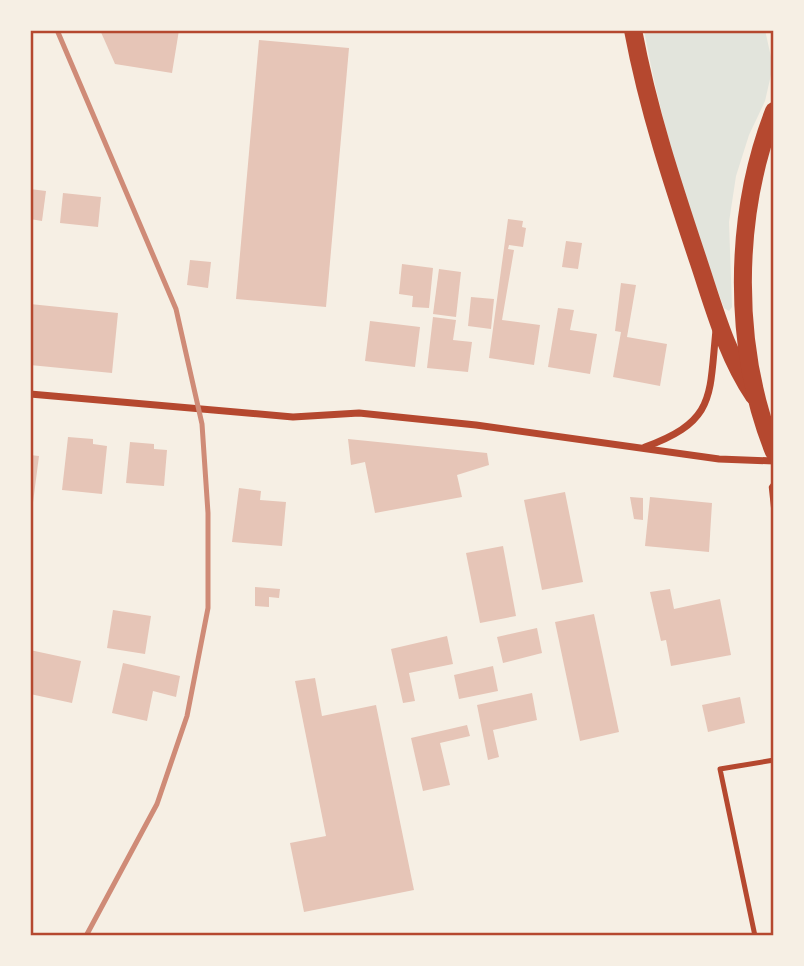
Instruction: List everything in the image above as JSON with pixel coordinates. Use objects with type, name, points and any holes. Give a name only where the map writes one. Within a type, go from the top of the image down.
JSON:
[{"type":"main road","points":[[633,30],[657,139],[717,317],[738,372],[754,396],[774,452]]},
{"type":"main road","points":[[754,396],[743,267],[747,209],[758,152],[774,111]]},
{"type":"street","points":[[644,447],[674,436],[695,420],[703,409],[709,397],[717,317]]},
{"type":"street","points":[[30,394],[293,417],[359,413],[644,447],[719,459],[774,461]]},
{"type":"lane","points":[[755,936],[719,769],[774,760]]},
{"type":"path","points":[[774,483],[771,487],[774,515]]},
{"type":"shaded area","points":[[644,30],[765,30],[773,66],[765,101],[749,135],[736,176],[729,222],[732,307],[729,311],[724,308],[678,170],[659,101]]},
{"type":"building","points":[[100,30],[179,30],[172,73],[115,64]]},
{"type":"building","points":[[259,40],[349,48],[326,307],[236,299]]},
{"type":"building","points":[[30,189],[46,191],[42,221],[30,219]]},
{"type":"building","points":[[63,193],[101,197],[98,227],[60,223]]},
{"type":"building","points":[[508,219],[523,221],[522,227],[526,228],[523,247],[509,245],[508,249],[514,250],[502,320],[540,325],[534,365],[489,358]]},
{"type":"building","points":[[566,241],[582,243],[578,269],[562,267]]},
{"type":"building","points":[[190,260],[211,262],[208,288],[187,285]]},
{"type":"building","points":[[402,264],[433,268],[429,308],[412,307],[413,296],[399,294]]},
{"type":"building","points":[[439,269],[461,272],[456,317],[433,314]]},
{"type":"building","points":[[621,283],[636,285],[627,337],[667,344],[660,386],[613,377],[621,332],[615,331]]},
{"type":"building","points":[[471,297],[494,299],[491,329],[468,326]]},
{"type":"building","points":[[30,304],[118,313],[112,373],[30,365]]},
{"type":"building","points":[[558,308],[574,310],[570,330],[597,334],[590,374],[548,367]]},
{"type":"building","points":[[433,317],[456,320],[453,340],[472,342],[468,372],[427,368]]},
{"type":"building","points":[[370,321],[420,327],[415,367],[365,361]]},
{"type":"building","points":[[68,437],[93,439],[93,444],[107,446],[102,494],[62,490]]},
{"type":"building","points":[[348,439],[487,453],[489,465],[457,475],[462,497],[375,513],[365,462],[351,465]]},
{"type":"building","points":[[130,442],[154,444],[154,449],[167,450],[164,486],[126,483]]},
{"type":"building","points":[[30,455],[39,456],[31,518],[30,518]]},
{"type":"building","points":[[239,488],[261,491],[260,500],[286,502],[282,546],[232,542]]},
{"type":"building","points":[[565,492],[583,582],[542,590],[524,500]]},
{"type":"building","points":[[630,497],[643,498],[643,520],[634,519]]},
{"type":"building","points":[[650,497],[712,503],[709,552],[645,546]]},
{"type":"building","points":[[503,546],[516,616],[480,623],[466,553]]},
{"type":"building","points":[[255,587],[280,589],[279,598],[269,597],[269,607],[255,606]]},
{"type":"building","points":[[670,589],[674,609],[720,599],[731,655],[671,666],[666,640],[661,641],[650,592]]},
{"type":"building","points":[[113,610],[151,616],[145,654],[107,648]]},
{"type":"building","points":[[594,614],[619,732],[580,741],[555,622]]},
{"type":"building","points":[[537,628],[542,653],[503,663],[497,637]]},
{"type":"building","points":[[447,636],[453,664],[409,673],[415,701],[403,703],[391,649]]},
{"type":"building","points":[[30,650],[81,661],[72,703],[30,694]]},
{"type":"building","points":[[123,663],[180,676],[176,697],[153,691],[147,721],[112,713]]},
{"type":"building","points":[[493,666],[498,691],[459,699],[454,675]]},
{"type":"building","points":[[315,678],[322,716],[376,705],[414,890],[304,912],[290,843],[326,836],[295,681]]},
{"type":"building","points":[[532,693],[537,720],[493,730],[499,757],[488,760],[477,705]]},
{"type":"building","points":[[740,697],[745,723],[708,732],[702,705]]},
{"type":"building","points":[[467,725],[470,736],[440,743],[450,785],[423,791],[411,738]]},
{"type":"railway","points":[[57,30],[176,309],[202,424],[208,513],[208,608],[187,716],[157,804],[86,936]]}]
